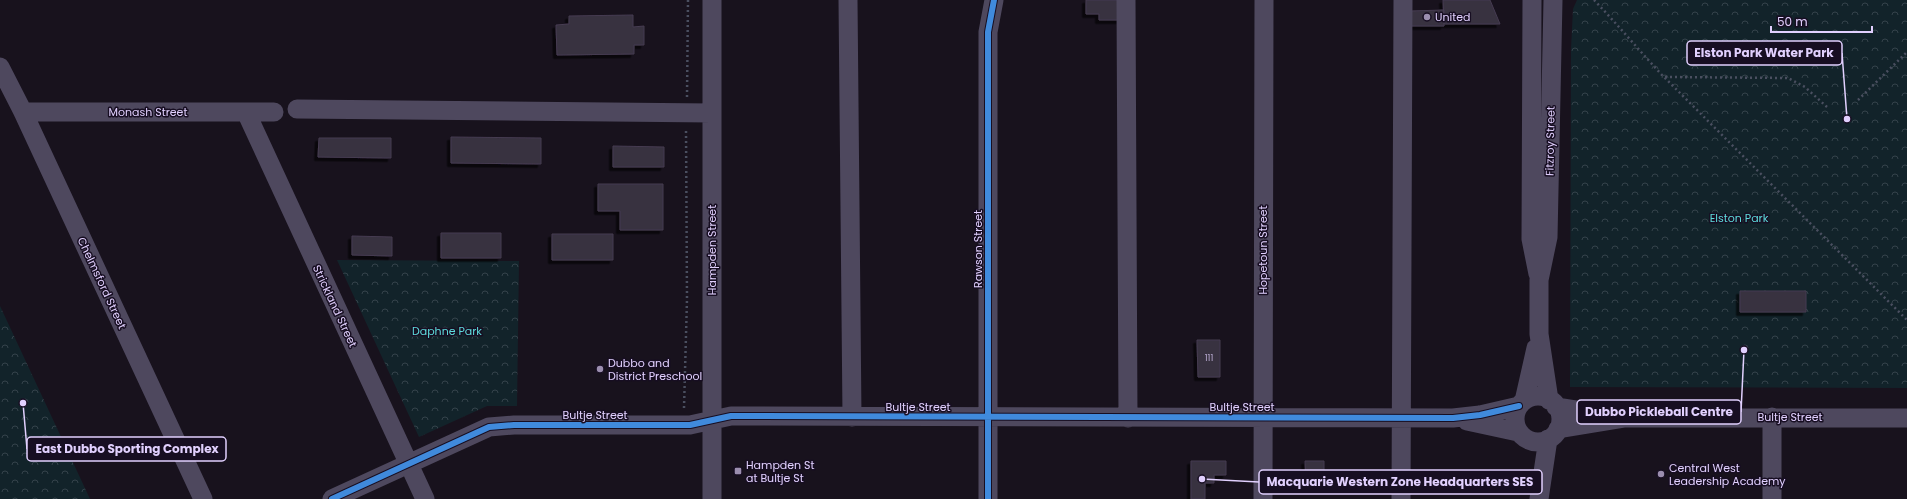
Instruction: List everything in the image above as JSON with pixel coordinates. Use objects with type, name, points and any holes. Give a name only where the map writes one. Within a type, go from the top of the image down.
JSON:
[{"type":"street","name":"Hampden Street","points":[[712,0],[712,499]]},
{"type":"street","points":[[848,0],[852,417]]},
{"type":"street","name":"Rawson Street","points":[[982,0],[988,32],[988,499]]},
{"type":"street","name":"Rawson Street","points":[[988,32],[994,0]]},
{"type":"street","points":[[1126,0],[1128,418]]},
{"type":"street","name":"Hopetoun Street","points":[[1263,499],[1264,0]]},
{"type":"street","points":[[1401,499],[1400,418],[1403,0]]},
{"type":"street","name":"Fitzroy Street","points":[[1532,0],[1531,239],[1540,280]]},
{"type":"street","name":"Fitzroy Street","points":[[1553,0],[1548,237],[1540,280],[1539,334],[1553,403]]},
{"type":"street","name":"Chelmsford Street","points":[[0,67],[23,112],[203,499]]},
{"type":"street","points":[[297,109],[712,113]]},
{"type":"street","name":"Monash Street","points":[[23,112],[274,112]]},
{"type":"street","name":"Strickland Street","points":[[246,112],[425,499]]},
{"type":"street","name":"Fitzroy Street","points":[[1522,404],[1539,334]]},
{"type":"street","points":[[1536,397],[1553,403],[1560,418],[1553,434],[1539,496],[1522,435],[1515,416],[1522,404],[1536,397]]},
{"type":"street","name":"Bultje Street","points":[[1553,403],[1625,418]]},
{"type":"street","name":"Bultje Street","points":[[332,499],[489,427],[514,425],[690,426],[732,416],[1454,418],[1480,415],[1522,404]]},
{"type":"street","points":[[1772,417],[1772,499]]},
{"type":"street","name":"Bultje Street","points":[[1454,418],[1522,435]]},
{"type":"street","name":"Bultje Street","points":[[1553,434],[1625,418],[1907,418]]},
{"type":"street","points":[[1522,435],[1534,442],[1553,434]]},
{"type":"path","points":[[686,102],[688,0]]},
{"type":"path","points":[[1594,0],[1628,35],[1635,47],[1907,320]]},
{"type":"path","points":[[1858,100],[1907,52]]},
{"type":"path","points":[[1665,77],[1788,78],[1805,87],[1826,107]]},
{"type":"path","points":[[678,408],[685,408],[686,125]]},
{"type":"green space","name":"Elston Park","points":[[1577,0],[1907,0],[1907,388],[1570,387],[1571,49],[1573,9]]},
{"type":"green space","name":"Daphne Park","points":[[337,260],[519,261],[517,406],[487,406],[419,437]]},
{"type":"green space","points":[[0,306],[90,499],[0,499]]},
{"type":"building","points":[[1086,0],[1119,0],[1120,20],[1099,20],[1099,14],[1086,14]]},
{"type":"building","points":[[1443,0],[1490,0],[1500,24],[1444,24]]},
{"type":"building","name":"United","points":[[1444,10],[1444,26],[1410,26],[1410,11]]},
{"type":"building","points":[[633,15],[633,27],[644,26],[644,45],[634,45],[634,54],[557,55],[556,25],[569,24],[569,16]]},
{"type":"building","points":[[451,137],[541,138],[541,164],[451,163]]},
{"type":"building","points":[[319,138],[391,138],[391,158],[318,157]]},
{"type":"building","points":[[613,146],[664,147],[664,167],[613,167]]},
{"type":"building","points":[[598,184],[663,184],[663,230],[620,230],[620,211],[598,211]]},
{"type":"building","points":[[441,233],[501,233],[501,258],[441,258]]},
{"type":"building","points":[[552,234],[613,234],[613,260],[552,260]]},
{"type":"building","points":[[352,236],[392,237],[392,256],[352,255]]},
{"type":"building","points":[[1740,291],[1806,291],[1806,312],[1740,312]]},
{"type":"building","points":[[1197,340],[1220,340],[1220,377],[1198,377]]},
{"type":"building","points":[[1191,461],[1226,461],[1226,475],[1214,475],[1214,483],[1205,483],[1205,499],[1191,499]]},
{"type":"building","points":[[1305,461],[1324,461],[1324,484],[1306,484]]},
{"type":"cycle path","points":[[988,499],[988,32],[994,0]]},
{"type":"cycle path","points":[[332,499],[489,427],[514,425],[690,425],[731,416],[1453,418],[1480,415],[1519,406]]},
{"type":"place","name":"United","points":[[1427,17]]},
{"type":"place","name":"Elston Park Water Park","points":[[1847,119]]},
{"type":"place","name":"Dubbo Pickleball Centre","points":[[1744,350]]},
{"type":"place","name":"Dubbo and District Preschool","points":[[600,369]]},
{"type":"place","name":"East Dubbo Sporting Complex","points":[[23,403]]},
{"type":"place","name":"Hampden St at Bultje St","points":[[738,471]]},
{"type":"place","name":"Central West Leadership Academy","points":[[1661,474]]},
{"type":"place","name":"Macquarie Western Zone Headquarters SES","points":[[1202,479]]}]
